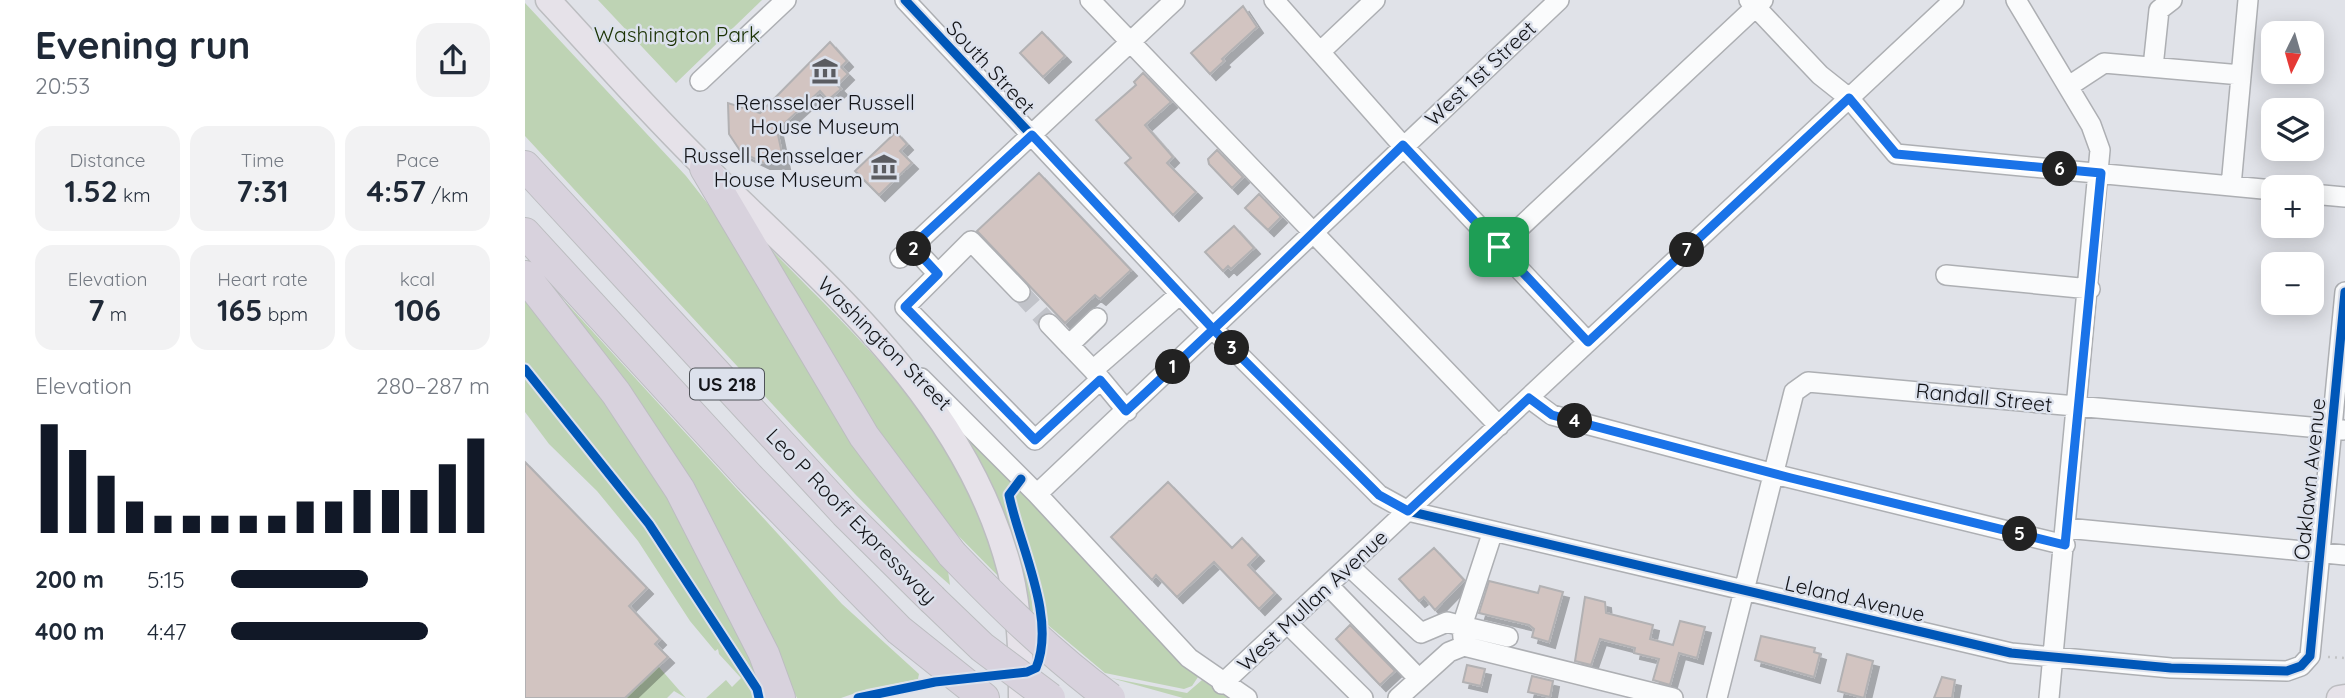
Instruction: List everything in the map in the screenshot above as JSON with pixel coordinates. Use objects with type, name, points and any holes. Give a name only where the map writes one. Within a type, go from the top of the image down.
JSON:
[{"type":"highway","name":"Leo P Rooff Expressway","points":[[525,166],[845,513],[982,647],[1050,698]]},
{"type":"highway","points":[[705,168],[864,436],[951,554],[1029,632],[1068,667],[1110,698]]},
{"type":"highway","name":"US 218","points":[[525,233],[749,477],[899,630],[976,694]]},
{"type":"highway","points":[[525,276],[616,393],[680,490],[764,654],[781,698]]},
{"type":"main road","name":"Washington Street","points":[[548,0],[705,168],[856,313]]},
{"type":"main road","points":[[856,313],[956,440],[982,493],[1010,573],[1020,648],[1021,698]]},
{"type":"main road","points":[[2339,698],[2345,697]]},
{"type":"street","points":[[701,81],[786,0]]},
{"type":"street","name":"South Street","points":[[905,0],[1213,329],[1379,495],[1408,511]]},
{"type":"street","points":[[1090,0],[1311,234],[1499,426]]},
{"type":"street","points":[[938,274],[906,252],[1175,0]]},
{"type":"street","points":[[1274,0],[1403,145],[1588,342]]},
{"type":"street","points":[[1320,52],[1375,0]]},
{"type":"street","name":"West 1st Street","points":[[1037,495],[1403,145],[1559,0]]},
{"type":"street","name":"West Mullan Avenue","points":[[1223,684],[1954,0]]},
{"type":"street","points":[[2016,0],[2097,136],[2101,173],[2049,698]]},
{"type":"street","points":[[2153,67],[2159,10],[2172,0]]},
{"type":"street","points":[[2231,186],[2248,0]]},
{"type":"street","points":[[1499,247],[1756,2],[1820,75],[1849,98],[1896,154],[2261,189]]},
{"type":"street","points":[[2069,86],[2103,63],[2241,75]]},
{"type":"street","points":[[2324,195],[2345,197]]},
{"type":"street","points":[[1020,292],[971,241],[905,307],[1035,440],[1096,375],[1180,294]]},
{"type":"street","points":[[1946,275],[2090,289]]},
{"type":"street","name":"Oaklawn Avenue","points":[[2301,667],[2310,656],[2320,553],[2338,429],[2345,292]]},
{"type":"street","name":"Washington Street","points":[[856,313],[1037,495],[1170,639],[1223,684],[1247,698]]},
{"type":"street","points":[[1069,345],[1097,318]]},
{"type":"street","points":[[1049,324],[1126,411]]},
{"type":"street","name":"Randall Street","points":[[1774,474],[1794,392],[1808,382],[1825,381],[2338,429]]},
{"type":"street","points":[[1529,398],[1550,415],[1774,474],[2065,536],[2345,555]]},
{"type":"street","points":[[1717,698],[1774,474]]},
{"type":"street","name":"Leland Avenue","points":[[1408,511],[2011,653],[2171,668],[2287,671],[2301,667]]},
{"type":"street","points":[[1464,646],[1462,626],[1493,531]]},
{"type":"street","points":[[1349,566],[1443,657]]},
{"type":"street","points":[[1328,585],[1419,679]]},
{"type":"street","points":[[1421,633],[1447,622],[1508,637]]},
{"type":"street","points":[[1287,624],[1363,698]]},
{"type":"street","points":[[1398,698],[1443,657],[1456,647],[1464,646],[1674,698]]},
{"type":"path","points":[[2328,657],[2345,658]]},
{"type":"green space","name":"Washington Park","points":[[598,0],[762,0],[676,83]]},
{"type":"green space","points":[[525,3],[686,176],[726,227],[947,564],[950,585],[911,551],[855,494],[525,136]]},
{"type":"green space","points":[[756,234],[878,359],[935,428],[976,499],[1002,580],[933,510],[887,450]]},
{"type":"green space","points":[[540,274],[842,604],[919,674],[918,679],[867,689],[841,698],[797,698],[774,653]]},
{"type":"green space","points":[[525,294],[650,459],[769,698],[764,698],[747,662],[659,533],[525,364]]},
{"type":"green space","points":[[525,374],[646,526],[739,666],[754,698],[706,698],[726,680],[732,687],[741,678],[719,654],[718,649],[715,651],[690,621],[638,541],[597,491],[549,444],[525,412]]},
{"type":"green space","points":[[954,420],[1012,481],[1006,489],[1004,501],[1029,577],[1033,612],[1028,608]]},
{"type":"green space","points":[[1018,488],[1151,632],[1198,677],[1192,686],[1184,689],[1105,673],[1042,620],[1040,588],[1012,498]]},
{"type":"green space","points":[[658,666],[686,698],[674,691],[667,698],[625,698]]},
{"type":"green space","points":[[1111,678],[1187,693],[1202,680],[1228,698],[1183,698]]},
{"type":"building","points":[[1243,6],[1257,27],[1222,59],[1224,61],[1210,74],[1191,53]]},
{"type":"building","points":[[1042,32],[1065,56],[1043,77],[1020,53]]},
{"type":"building","points":[[830,42],[847,61],[841,67],[848,74],[837,85],[841,89],[828,100],[820,91],[777,130],[784,163],[764,163],[741,152],[729,134],[728,103],[760,113]]},
{"type":"building","points":[[1143,73],[1171,102],[1145,125],[1173,157],[1167,163],[1196,192],[1173,215],[1125,163],[1131,158],[1096,120],[1136,85],[1134,82]]},
{"type":"building","name":"Russell Rensselaer House Museum","points":[[896,132],[907,144],[900,151],[912,163],[879,195],[855,171]]},
{"type":"building","points":[[1217,150],[1243,177],[1232,188],[1209,164],[1208,159]]},
{"type":"building","points":[[1039,173],[1131,270],[1100,299],[1095,295],[1065,323],[977,231]]},
{"type":"building","points":[[1259,194],[1281,217],[1268,230],[1245,208]]},
{"type":"building","points":[[1234,226],[1254,248],[1231,269],[1228,266],[1223,271],[1205,252]]},
{"type":"building","points":[[525,462],[647,588],[629,606],[660,639],[655,644],[668,657],[625,698],[525,698]]},
{"type":"building","points":[[1168,482],[1232,548],[1242,538],[1258,555],[1248,565],[1275,593],[1259,609],[1214,562],[1177,597],[1156,575],[1152,580],[1111,537]]},
{"type":"building","points":[[1434,548],[1464,580],[1435,610],[1424,597],[1419,601],[1399,579]]},
{"type":"building","points":[[1489,581],[1538,593],[1540,586],[1563,592],[1549,642],[1532,637],[1534,629],[1529,625],[1479,613]]},
{"type":"building","points":[[1585,597],[1605,602],[1606,613],[1653,625],[1650,639],[1673,645],[1680,621],[1705,627],[1697,658],[1679,653],[1670,685],[1653,680],[1659,659],[1634,653],[1635,648],[1600,639],[1591,665],[1575,661]]},
{"type":"building","points":[[1350,625],[1395,671],[1380,685],[1336,639]]},
{"type":"building","points":[[1761,636],[1815,648],[1814,652],[1820,654],[1814,677],[1755,660]]},
{"type":"building","points":[[1847,654],[1873,661],[1864,698],[1838,691]]},
{"type":"building","points":[[1467,665],[1485,669],[1481,686],[1463,682]]},
{"type":"building","points":[[1532,676],[1553,681],[1550,697],[1528,692]]},
{"type":"building","points":[[1942,677],[1955,680],[1952,698],[1934,698]]},
{"type":"tunnel","points":[[1020,292],[1049,324]]},
{"type":"cycle path","points":[[905,0],[1213,329],[1379,495],[1408,511],[2011,653],[2171,668],[2287,671],[2301,666],[2310,656],[2345,292]]},
{"type":"cycle path","points":[[525,369],[649,524],[757,689],[759,698]]},
{"type":"cycle path","points":[[858,698],[935,682],[1027,672],[1036,668],[1042,627],[1039,604],[1009,495],[1021,479]]},
{"type":"place","name":"Rensselaer Russell House Museum","points":[[825,71]]},
{"type":"place","name":"Russell Rensselaer House Museum","points":[[884,167]]},
{"type":"route","points":[[1499,247],[1403,145],[1238,306],[1213,329],[1200,341],[1126,411],[1100,380],[1035,440],[905,307],[938,274],[912,246],[1032,135],[1213,329],[1379,495],[1408,511],[1529,398],[1552,415],[1791,478],[2065,545],[2101,173],[1896,154],[1849,98],[1588,342],[1499,247]]}]
